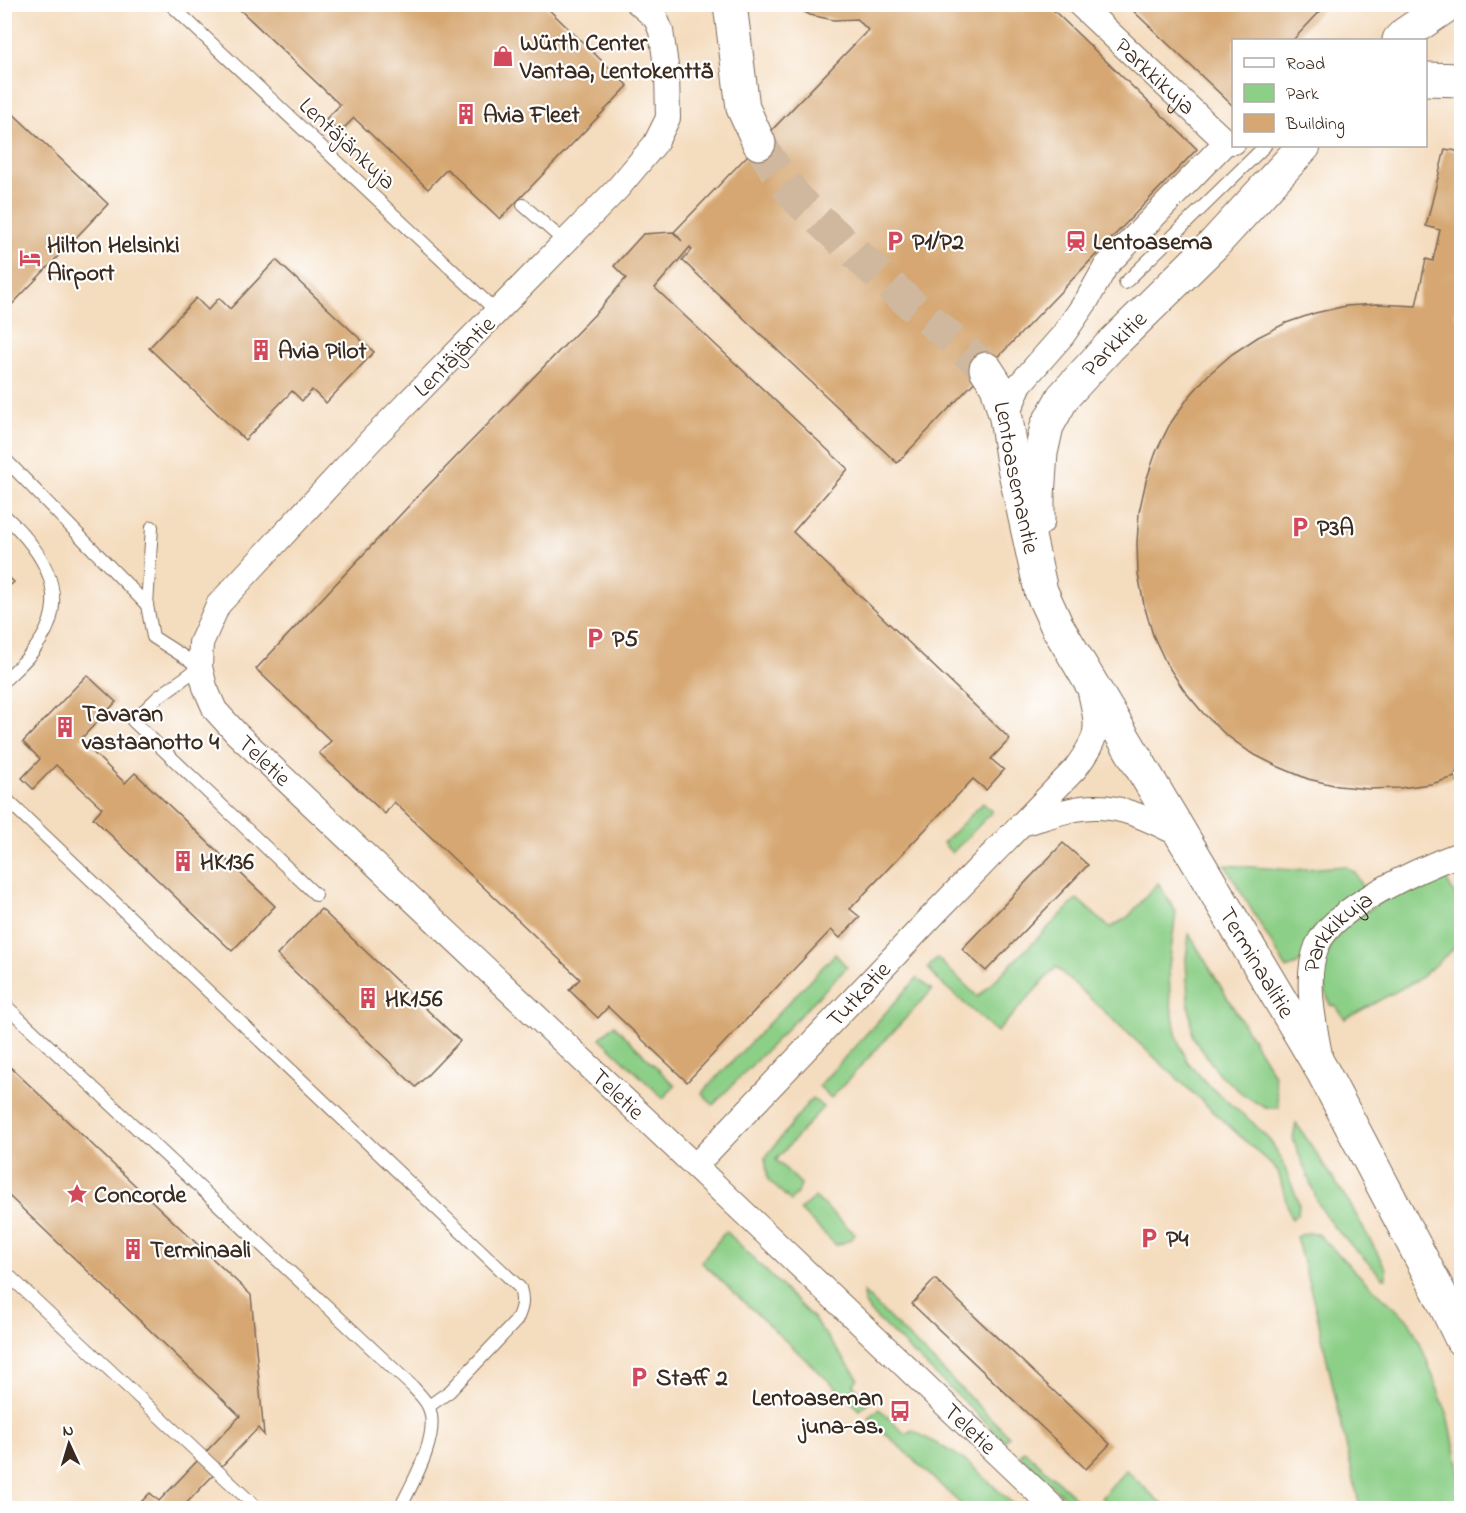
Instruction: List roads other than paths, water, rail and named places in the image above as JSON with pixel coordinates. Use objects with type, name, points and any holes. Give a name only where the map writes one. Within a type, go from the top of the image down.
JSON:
[{"type":"main road","points":[[730,4],[743,108],[759,143]]},
{"type":"main road","points":[[1400,39],[1449,4]]},
{"type":"main road","points":[[1455,4],[1461,12]]},
{"type":"main road","points":[[1427,79],[1461,80]]},
{"type":"main road","name":"Parkkitie","points":[[1041,591],[1038,496],[1041,453],[1047,426],[1063,398],[1110,346],[1215,243],[1303,147]]},
{"type":"main road","points":[[1251,203],[1290,182],[1326,147]]},
{"type":"main road","name":"Lentoasemantie","points":[[986,369],[997,386],[1006,418],[1013,463],[1041,591]]},
{"type":"main road","name":"Terminaalitie","points":[[1041,591],[1057,626],[1323,1072],[1450,1303],[1461,1340]]},
{"type":"street","name":"Lentäjäntie","points":[[200,667],[201,643],[218,605],[372,439],[618,188],[655,144],[668,118],[667,73],[661,31],[650,4]]},
{"type":"street","name":"Lentäjäntie","points":[[661,31],[667,4]]},
{"type":"street","name":"Parkkikuja","points":[[1079,4],[1230,142]]},
{"type":"street","name":"Parkkitie","points":[[1006,418],[1020,384],[1063,335],[1106,266],[1230,142]]},
{"type":"street","name":"Teletie","points":[[200,667],[205,687],[215,710],[236,733],[1054,1509]]},
{"type":"street","name":"Tutkatie","points":[[695,1166],[1075,769],[1092,746],[1097,722],[1086,674]]},
{"type":"street","points":[[1023,824],[1086,807],[1099,807],[1122,810],[1180,835]]},
{"type":"street","name":"Parkkikuja","points":[[1323,1072],[1311,1009],[1313,958],[1318,944],[1337,920],[1366,900],[1404,876],[1459,852]]},
{"type":"lane","name":"Lentäjänkuja","points":[[170,4],[498,312]]},
{"type":"lane","points":[[630,4],[661,31]]},
{"type":"lane","points":[[1125,283],[1265,147]]},
{"type":"lane","points":[[523,205],[565,242]]},
{"type":"lane","points":[[4,458],[147,605]]},
{"type":"lane","points":[[4,515],[27,536],[42,558],[54,601],[49,623],[37,647],[4,681]]},
{"type":"lane","points":[[152,527],[147,605],[153,637],[200,667],[158,697],[133,721],[316,895]]},
{"type":"lane","points":[[4,797],[520,1288],[523,1297],[522,1310],[516,1321],[450,1391],[429,1406]]},
{"type":"lane","points":[[4,1004],[413,1387],[429,1406],[432,1428],[425,1457],[400,1509]]},
{"type":"lane","points":[[4,1271],[257,1509]]},
{"type":"tunnel","points":[[759,143],[799,201],[896,291],[986,369]]},
{"type":"place","name":"Würth Center Vantaa, Lentokenttä","points":[[503,56]]},
{"type":"place","name":"Avia Fleet","points":[[466,114]]},
{"type":"place","name":"P1/P2","points":[[895,241]]},
{"type":"place","name":"Lentoasema","points":[[1076,241]]},
{"type":"place","name":"Hilton Helsinki Airport","points":[[30,258]]},
{"type":"place","name":"Avia Pilot","points":[[261,350]]},
{"type":"place","name":"P3A","points":[[1300,527]]},
{"type":"place","name":"P5","points":[[595,638]]},
{"type":"place","name":"Tavaran vastaanotto 4","points":[[65,727]]},
{"type":"place","name":"HK136","points":[[183,861]]},
{"type":"place","name":"HK156","points":[[368,998]]},
{"type":"place","name":"Concorde","points":[[77,1194]]},
{"type":"place","name":"P4","points":[[1149,1238]]},
{"type":"place","name":"Terminaali","points":[[133,1249]]},
{"type":"place","name":"Staff 2","points":[[639,1377]]},
{"type":"place","name":"Lentoaseman juna-as.","points":[[900,1411]]}]
